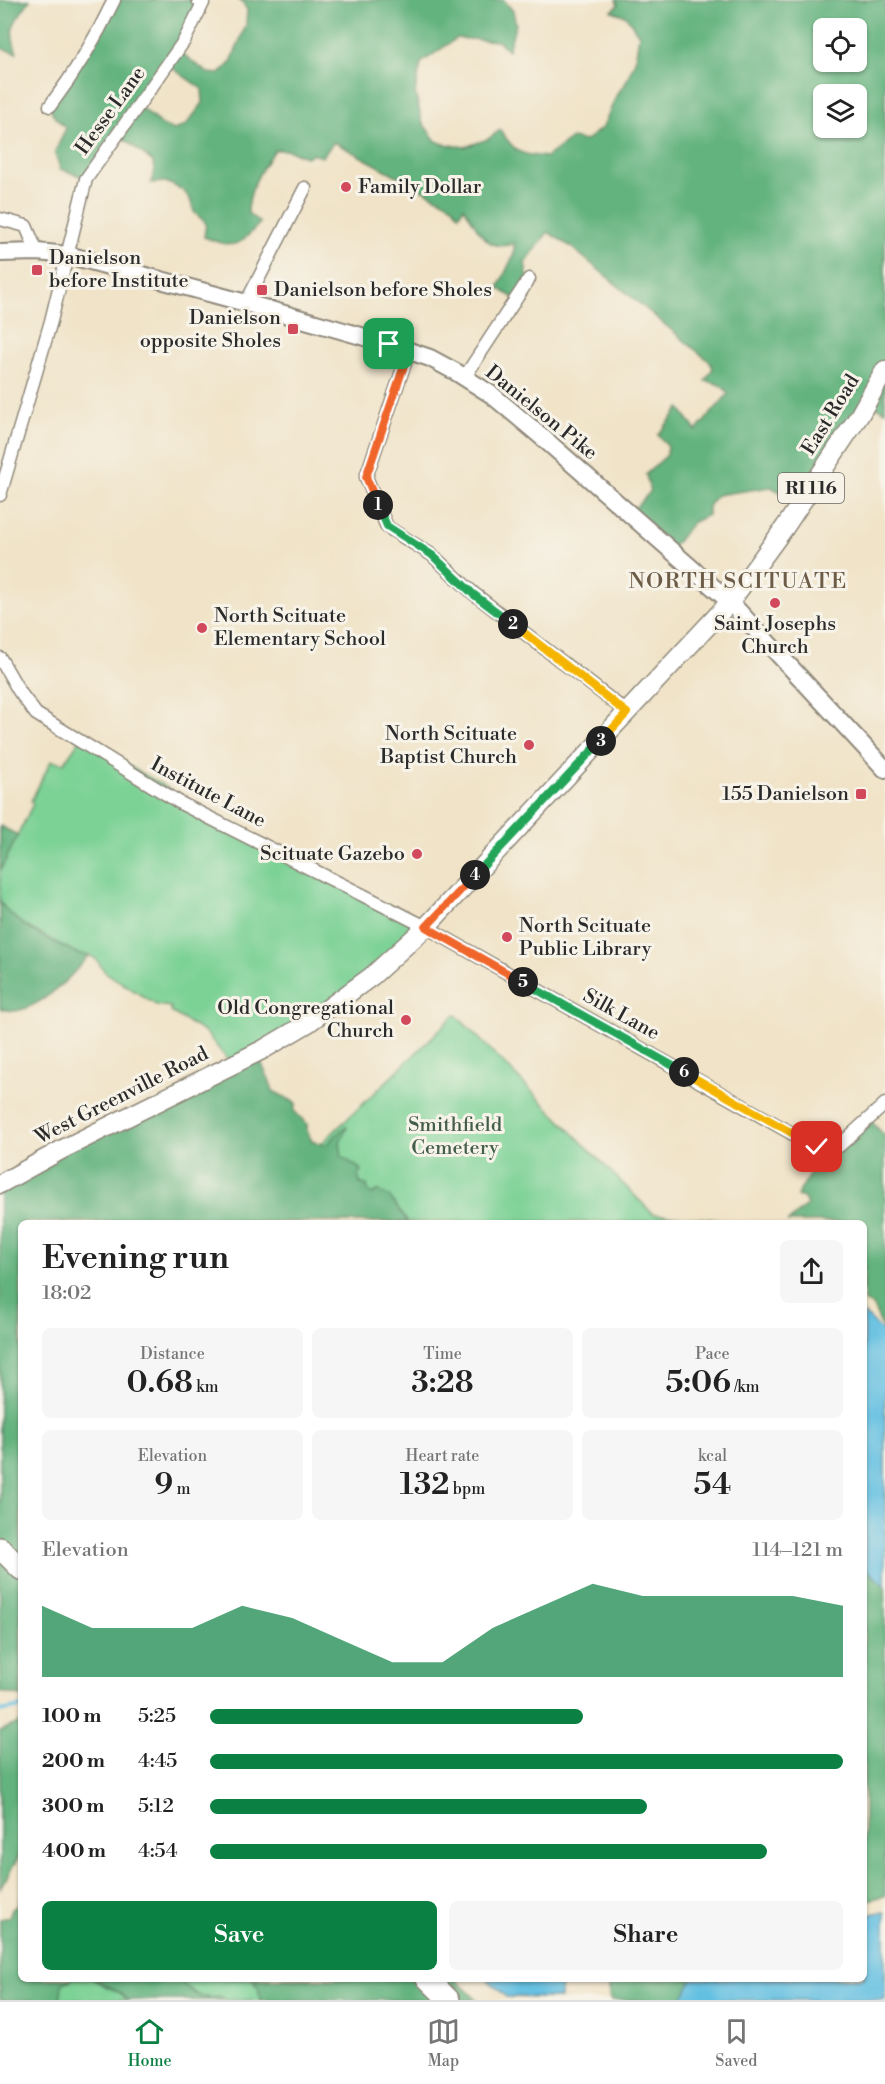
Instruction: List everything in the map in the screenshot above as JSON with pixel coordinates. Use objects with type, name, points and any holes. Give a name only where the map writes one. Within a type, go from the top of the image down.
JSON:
[{"type":"highway","points":[[0,1548],[18,1566]]},
{"type":"highway","points":[[432,1982],[448,2000]]},
{"type":"main road","name":"Danielson Pike","points":[[0,253],[37,252],[68,255],[246,303],[430,358],[492,395],[730,602],[885,768]]},
{"type":"main road","name":"East Road","points":[[730,602],[785,527],[860,416],[885,370]]},
{"type":"main road","name":"West Greenville Road","points":[[0,1184],[63,1149],[264,1049],[308,1023],[372,976],[426,927],[730,602]]},
{"type":"street","points":[[50,106],[71,79],[114,0]]},
{"type":"street","name":"Hesse Lane","points":[[68,255],[86,179],[184,41],[203,3],[198,0]]},
{"type":"street","points":[[246,303],[305,188]]},
{"type":"street","points":[[0,219],[26,226],[37,252]]},
{"type":"street","points":[[0,495],[68,255]]},
{"type":"street","points":[[464,378],[529,279]]},
{"type":"street","points":[[409,351],[366,477],[387,526],[432,555],[473,594],[627,713]]},
{"type":"street","name":"Institute Lane","points":[[0,658],[19,691],[36,714],[51,724],[182,804],[426,927]]},
{"type":"street","name":"Silk Lane","points":[[426,927],[817,1147],[832,1149],[839,1146],[885,1104]]},
{"type":"green space","points":[[0,0],[30,0],[12,30],[17,53],[0,48]]},
{"type":"green space","points":[[112,0],[196,0],[201,3],[179,51],[208,73],[220,74],[231,62],[246,25],[247,10],[238,0],[504,0],[513,11],[516,24],[508,50],[498,41],[457,38],[421,63],[415,92],[422,122],[436,141],[444,144],[465,147],[488,139],[500,130],[518,151],[546,157],[572,138],[585,141],[603,127],[617,94],[625,84],[635,61],[639,35],[626,16],[612,11],[618,5],[616,0],[885,0],[885,411],[868,402],[795,508],[780,492],[771,487],[717,495],[708,506],[708,515],[692,523],[671,549],[630,513],[650,492],[646,474],[667,455],[667,445],[658,435],[680,408],[696,431],[728,394],[721,386],[705,381],[713,368],[710,362],[571,247],[548,232],[525,263],[528,279],[515,299],[498,288],[514,254],[514,243],[504,246],[489,242],[478,230],[464,207],[459,215],[451,205],[334,142],[322,157],[312,154],[306,157],[288,150],[275,150],[260,172],[250,196],[248,213],[260,223],[241,242],[223,243],[204,237],[206,223],[194,212],[190,199],[183,190],[166,182],[151,183],[154,171],[153,162],[119,135],[86,178],[60,169],[55,152],[66,128],[53,115],[50,106]],"holes":[[[169,66],[202,89],[203,103],[186,125],[174,130],[162,125],[139,106]]]},
{"type":"green space","points":[[81,738],[205,810],[423,928],[369,979],[231,1064],[206,1033],[171,1012],[171,1007],[156,1005],[105,972],[96,959],[89,955],[78,954],[18,922],[0,902],[0,871],[33,804],[31,801],[51,761],[64,763]]},
{"type":"green space","points":[[0,826],[18,835],[0,871]]},
{"type":"green space","points":[[0,902],[25,926],[78,954],[89,955],[66,981],[46,997],[25,1009],[14,1011],[0,1009]]},
{"type":"green space","name":"Smithfield Cemetery","points":[[455,1014],[653,1214],[719,1220],[397,1220],[322,1143]]},
{"type":"green space","points":[[256,1053],[273,1091],[296,1103],[294,1111],[307,1124],[307,1131],[312,1141],[326,1145],[347,1127],[340,1142],[342,1157],[362,1170],[358,1175],[360,1184],[367,1185],[368,1191],[372,1194],[377,1191],[389,1196],[407,1220],[18,1220],[18,1695],[0,1692],[0,1185]]},
{"type":"green space","points":[[871,1121],[885,1136],[885,1333],[873,1307],[867,1303],[867,1220],[790,1220],[807,1205],[804,1198],[797,1196],[822,1152]]},
{"type":"green space","points":[[867,1570],[885,1586],[885,1896],[867,1900]]},
{"type":"green space","points":[[18,1723],[18,1858],[0,1889],[0,1731]]},
{"type":"green space","points":[[18,1906],[18,1982],[66,1982],[62,1984],[60,2000],[0,2000],[0,1919],[9,1917],[12,1909]]},
{"type":"green space","points":[[65,1982],[98,1982],[122,1993],[128,2000],[60,2000],[62,1984]]},
{"type":"green space","points":[[99,1982],[181,1982],[197,1995],[207,1998],[222,1997],[224,2000],[128,2000]]},
{"type":"green space","points":[[181,1982],[255,1982],[259,1989],[260,2000],[207,1998],[193,1992]]},
{"type":"green space","points":[[255,1982],[458,1982],[477,2000],[260,2000],[259,1989]]},
{"type":"green space","points":[[609,1982],[697,1982],[682,2000],[612,2000],[609,1996]]},
{"type":"water","points":[[867,1317],[885,1333],[885,1586],[867,1570]]},
{"type":"water","points":[[885,1912],[885,2000],[681,2000],[691,1982],[867,1982],[867,1914]]},
{"type":"water","points":[[490,1982],[561,1982],[560,1998],[506,1997]]},
{"type":"waterway","points":[[0,1711],[18,1708]]},
{"type":"place","name":"Family Dollar","points":[[346,187]]},
{"type":"place","name":"Danielson before Institute","points":[[37,270]]},
{"type":"place","name":"Danielson before Sholes","points":[[262,290]]},
{"type":"place","name":"Danielson opposite Sholes","points":[[293,329]]},
{"type":"place","name":"Saint Josephs Church","points":[[775,603]]},
{"type":"place","name":"North Scituate Elementary School","points":[[202,628]]},
{"type":"place","name":"North Scituate Baptist Church","points":[[529,745]]},
{"type":"place","name":"155 Danielson","points":[[861,794]]},
{"type":"place","name":"Scituate Gazebo","points":[[417,854]]},
{"type":"place","name":"North Scituate Public Library","points":[[507,937]]},
{"type":"place","name":"Old Congregational Church","points":[[406,1020]]},
{"type":"district","name":"NORTH SCITUATE","points":[[738,581]]},
{"type":"route","points":[[389,344],[409,351],[366,477],[387,526],[432,555],[473,594],[627,713],[426,927],[817,1147]]}]
